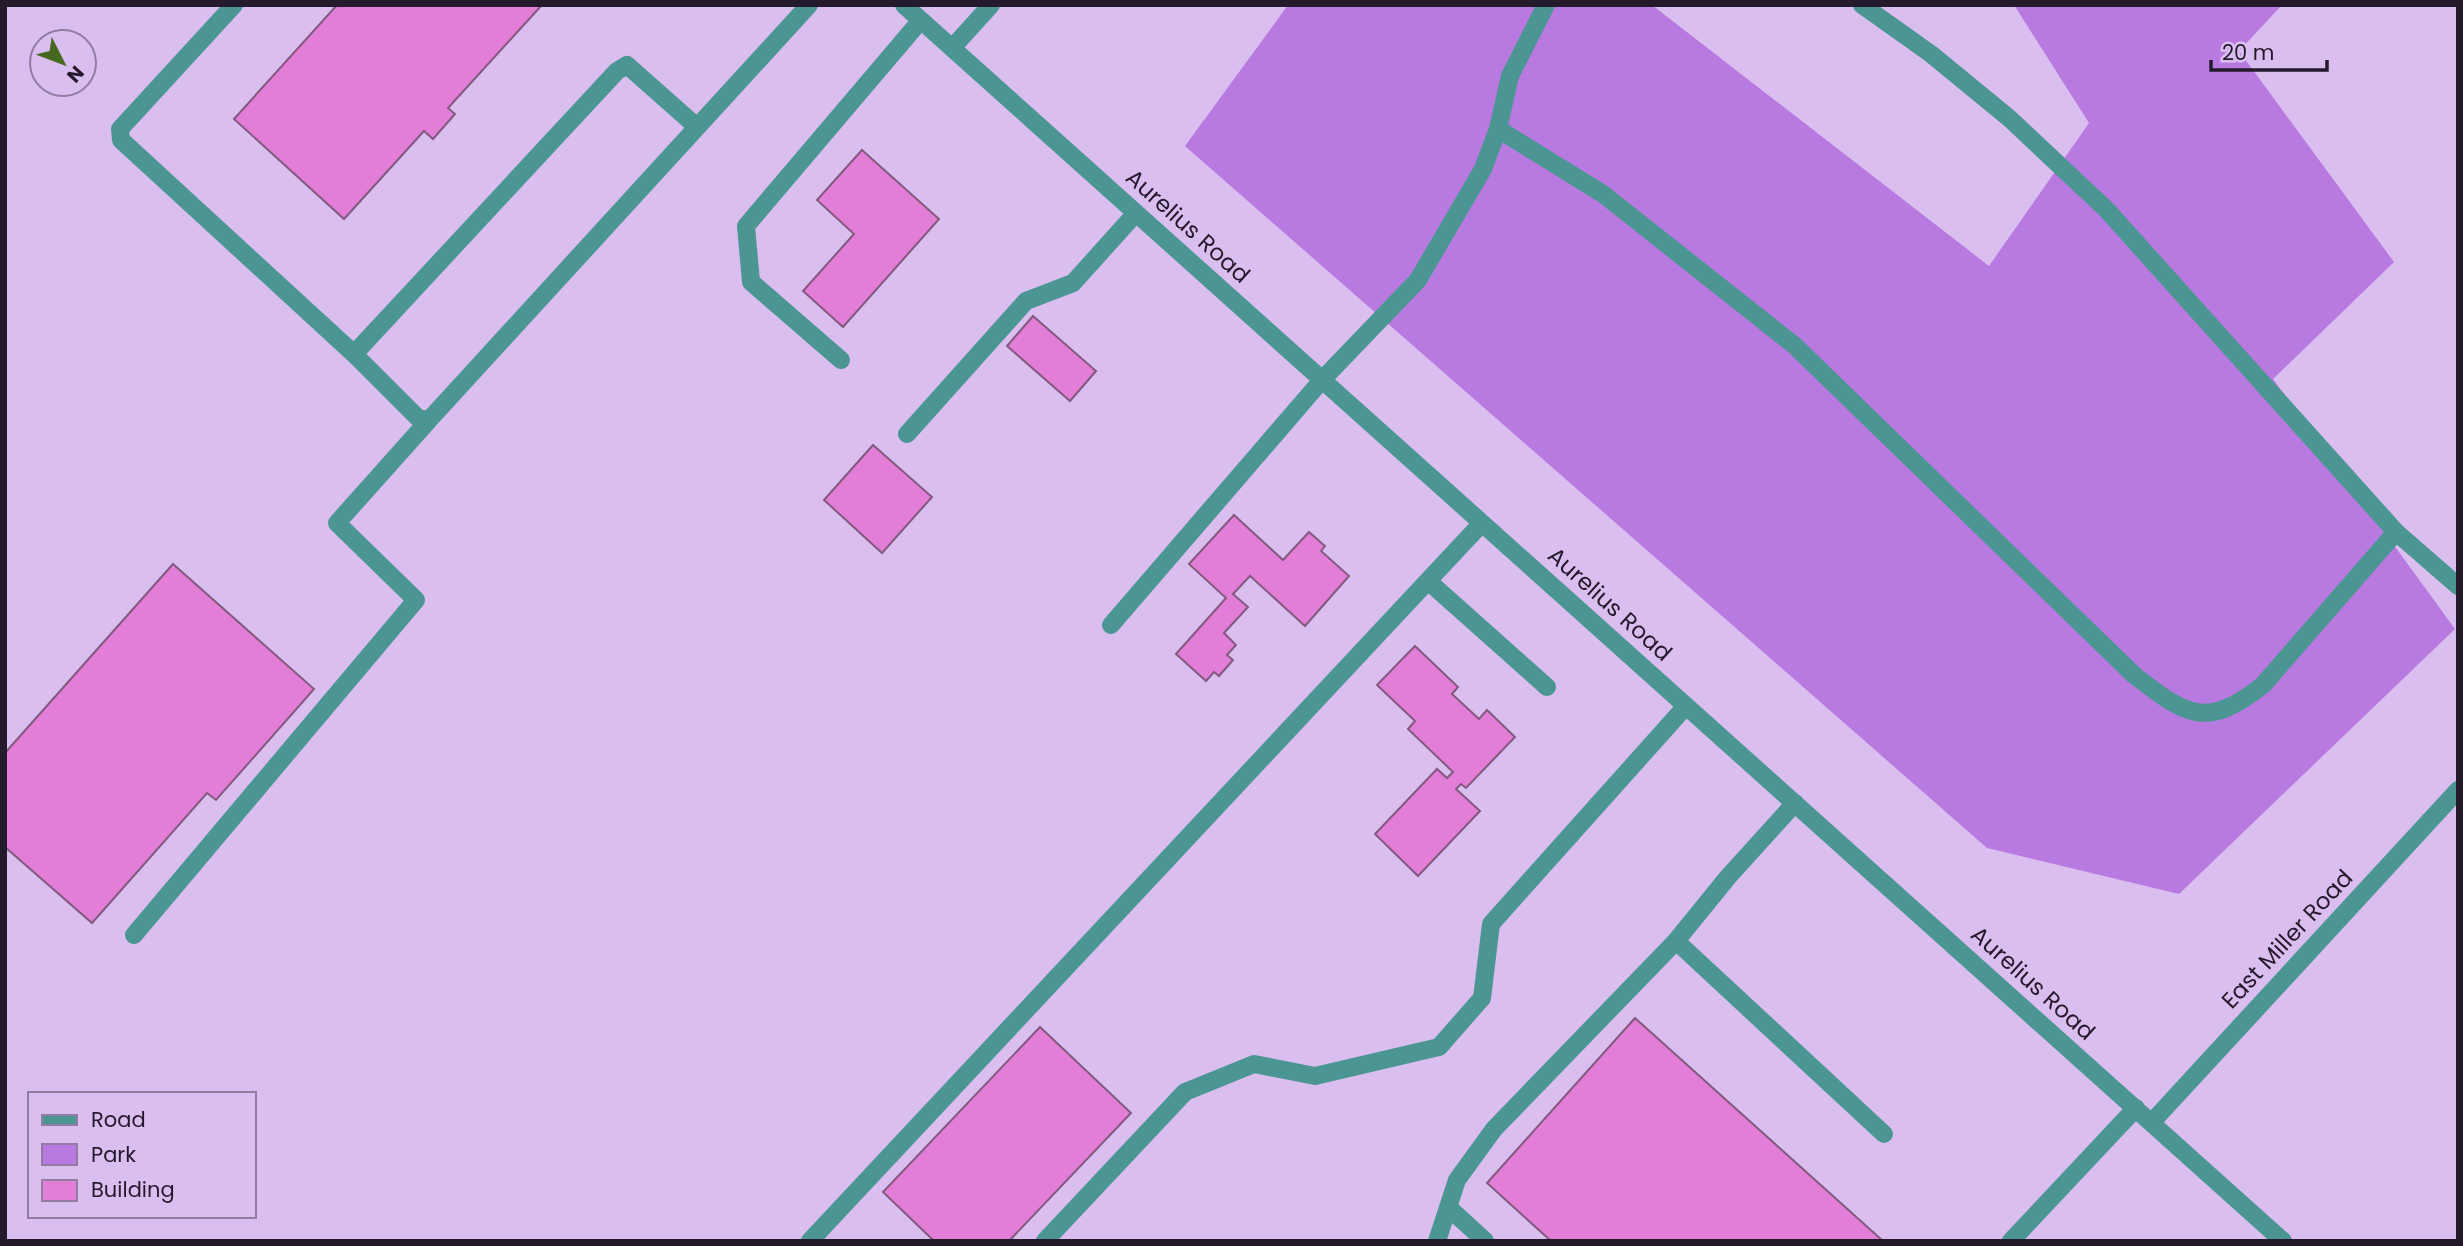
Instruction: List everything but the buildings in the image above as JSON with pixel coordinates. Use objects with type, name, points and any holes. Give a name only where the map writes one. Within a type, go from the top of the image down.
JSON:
[{"type":"street","points":[[234,5],[120,129],[121,140],[354,354],[418,418],[429,420]]},
{"type":"street","points":[[134,935],[416,600],[337,523],[809,5]]},
{"type":"street","name":"Aurelius Road","points":[[904,5],[2283,1241]]},
{"type":"street","points":[[952,48],[990,5]]},
{"type":"street","points":[[1111,625],[1322,380],[1418,280],[1483,169],[1498,129],[1510,76],[1546,5]]},
{"type":"street","points":[[1862,5],[1931,54],[2009,118],[2106,209],[2396,532],[2458,586]]},
{"type":"street","points":[[841,360],[751,282],[746,226],[921,20]]},
{"type":"street","points":[[354,354],[617,71],[627,65],[697,127]]},
{"type":"street","points":[[1498,129],[1603,194],[1794,345],[2134,675],[2174,706],[2206,715],[2237,706],[2263,685],[2396,532]]},
{"type":"street","points":[[907,434],[1026,301],[1073,283],[1136,213]]},
{"type":"street","points":[[810,1241],[1482,523]]},
{"type":"street","points":[[1428,581],[1546,687]]},
{"type":"street","points":[[1045,1241],[1185,1092],[1254,1064],[1315,1076],[1439,1047],[1482,998],[1490,924],[1686,706]]},
{"type":"street","name":"East Miller Road","points":[[2152,1122],[2458,790]]},
{"type":"street","points":[[1437,1241],[1457,1180],[1494,1129],[1676,941],[1728,877],[1795,803]]},
{"type":"street","points":[[1676,941],[1884,1133]]},
{"type":"street","points":[[2011,1241],[2136,1108]]},
{"type":"street","points":[[1448,1207],[1485,1241]]},
{"type":"green space","points":[[1288,5],[1652,5],[1989,266],[2089,123],[2014,5],[2282,5],[2239,51],[2394,262],[2273,379],[2455,629],[2179,894],[1987,848],[1185,146]]}]
